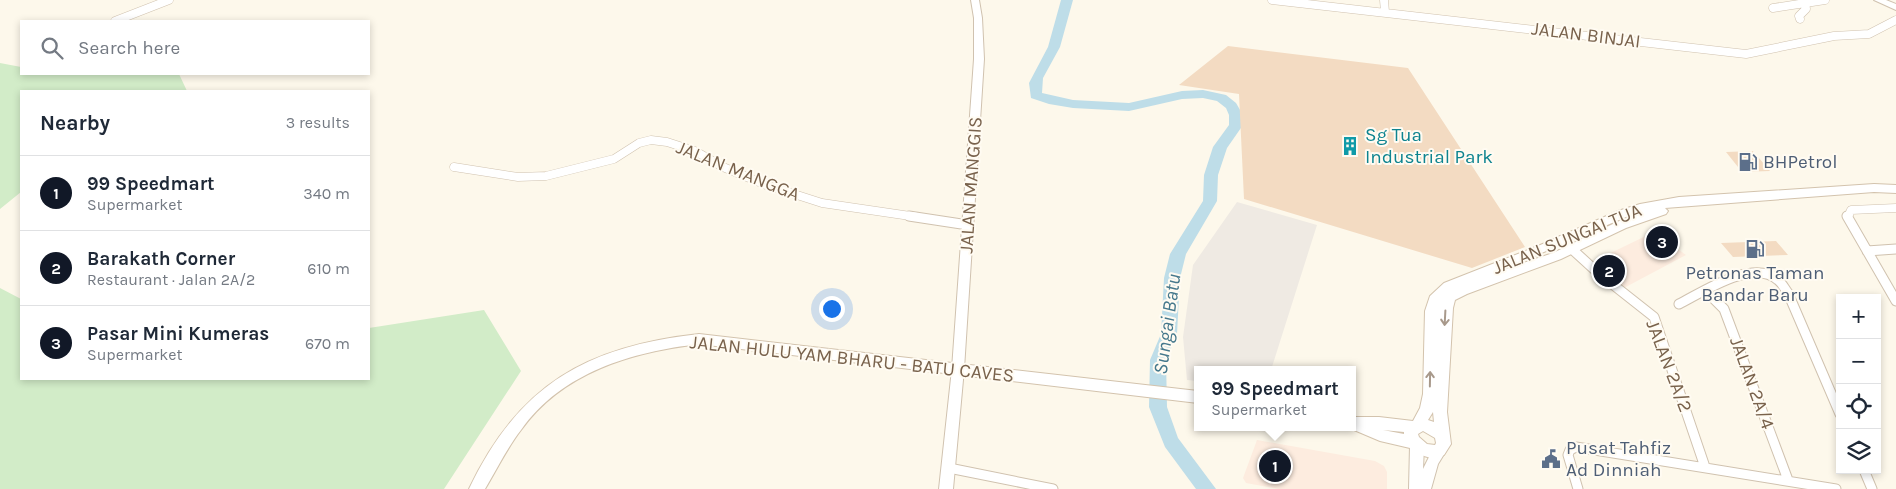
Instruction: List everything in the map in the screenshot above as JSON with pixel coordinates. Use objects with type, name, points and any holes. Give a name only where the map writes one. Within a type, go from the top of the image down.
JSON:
[{"type":"main road","name":"JALAN SUNGAI TUA","points":[[1442,436],[1440,402],[1446,308],[1450,297],[1563,247],[1640,217],[1674,209],[1880,195],[1896,190]]},
{"type":"main road","name":"JALAN SUNGAI TUA","points":[[1416,426],[1427,409],[1430,394],[1432,311],[1435,300],[1449,286],[1563,247]]},
{"type":"main road","name":"JALAN HULU YAM BHARU - BATU CAVES","points":[[477,489],[521,418],[547,393],[574,373],[632,349],[669,341],[699,338],[1193,397]]},
{"type":"main road","points":[[1356,423],[1434,428],[1442,436],[1444,444],[1439,451],[1426,451],[1415,444],[1380,435],[1356,424]]},
{"type":"main road","points":[[1415,444],[1410,434],[1416,426]]},
{"type":"street","points":[[118,20],[169,0]]},
{"type":"street","name":"JALAN MANGGIS","points":[[946,489],[958,369],[980,46],[975,0]]},
{"type":"street","name":"JALAN BINJAI","points":[[1272,0],[1746,54],[1834,36],[1868,34],[1896,20]]},
{"type":"street","points":[[1384,0],[1385,12]]},
{"type":"street","points":[[1773,8],[1825,0]]},
{"type":"street","points":[[1878,0],[1896,7]]},
{"type":"street","points":[[1800,19],[1799,16],[1806,9],[1805,3]]},
{"type":"street","name":"JALAN MANGGA","points":[[454,167],[518,177],[546,176],[614,159],[639,143],[651,140],[667,142],[696,151],[723,167],[766,185],[822,203],[968,224]]},
{"type":"street","points":[[1895,296],[1847,216],[1851,210],[1896,208]]},
{"type":"street","name":"JALAN 2A/2","points":[[1563,247],[1654,317],[1705,467]]},
{"type":"street","points":[[1867,250],[1896,249]]},
{"type":"street","points":[[1679,304],[1739,274],[1752,273],[1770,276],[1786,289],[1836,405]]},
{"type":"street","name":"JALAN 2A/4","points":[[1706,291],[1724,309],[1788,480]]},
{"type":"street","points":[[1415,444],[1416,489]]},
{"type":"street","points":[[1578,489],[1568,455],[1570,450],[1576,447],[1836,489]]},
{"type":"street","points":[[1424,489],[1432,463],[1439,451]]},
{"type":"street","points":[[949,468],[1053,489]]},
{"type":"street","points":[[1866,474],[1872,489]]},
{"type":"shaded area","points":[[1237,202],[1317,225],[1272,366],[1194,366],[1194,381],[1187,380],[1183,337],[1193,265]]},
{"type":"shaded area","points":[[1654,232],[1686,255],[1622,289],[1590,263]]},
{"type":"shaded area","points":[[1257,440],[1375,461],[1384,466],[1387,472],[1387,489],[1279,489],[1246,483],[1243,478]]},
{"type":"green space","points":[[0,63],[20,67],[20,75],[179,75],[187,90],[20,90],[20,193],[0,209]]},
{"type":"green space","points":[[0,288],[20,298],[20,380],[370,380],[370,328],[484,310],[521,371],[444,489],[0,489]]},
{"type":"building","name":"Sg Tua Industrial Park","points":[[1228,46],[1408,68],[1525,247],[1472,268],[1244,199],[1239,94],[1179,85]]},
{"type":"building","name":"BHPetrol","points":[[1753,151],[1770,171],[1742,172],[1726,152]]},
{"type":"building","name":"Petronas Taman Bandar Baru","points":[[1776,241],[1788,255],[1733,257],[1721,243]]},
{"type":"waterway","name":"Sungai Batu","points":[[1067,0],[1054,47],[1035,83],[1036,95],[1049,100],[1073,104],[1129,107],[1182,95],[1203,94],[1221,98],[1231,106],[1236,115],[1236,125],[1220,147],[1211,175],[1210,201],[1178,254],[1172,278],[1169,334],[1158,360],[1158,407],[1171,442],[1207,489]]},
{"type":"place","name":"Sg Tua Industrial Park","points":[[1350,146]]},
{"type":"place","name":"BHPetrol","points":[[1748,162]]},
{"type":"place","name":"Pasar Mini Kumeras","points":[[1662,242]]},
{"type":"place","name":"Petronas Taman Bandar Baru","points":[[1755,249]]},
{"type":"place","name":"Barakath Corner","points":[[1609,271]]},
{"type":"place","name":"Pusat Tahfiz Ad Dinniah","points":[[1551,459]]},
{"type":"place","name":"99 Speedmart","points":[[1275,466]]}]
